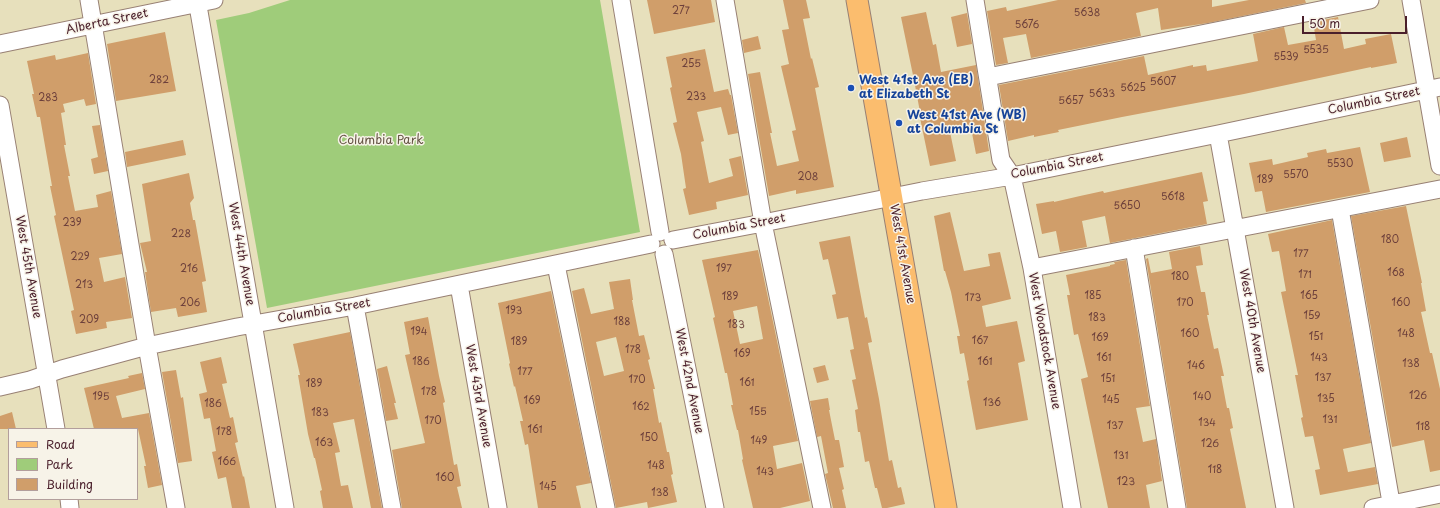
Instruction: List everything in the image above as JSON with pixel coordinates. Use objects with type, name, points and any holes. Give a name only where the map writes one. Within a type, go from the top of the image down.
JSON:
[{"type":"main road","name":"West 41st Avenue","points":[[857,0],[946,508]]},
{"type":"street","points":[[90,0],[147,346],[176,508]]},
{"type":"street","name":"West 42nd Avenue","points":[[620,0],[662,243],[715,508]]},
{"type":"street","points":[[725,0],[763,224],[822,508]]},
{"type":"street","points":[[975,0],[1001,160],[1012,176]]},
{"type":"street","points":[[988,77],[1370,0]]},
{"type":"street","points":[[1411,0],[1434,88],[1440,166]]},
{"type":"street","name":"Alberta Street","points":[[0,44],[203,1]]},
{"type":"street","name":"West 44th Avenue","points":[[203,1],[253,324],[285,508]]},
{"type":"street","name":"Columbia Street","points":[[0,387],[30,380],[147,346],[253,324],[355,306],[892,197],[1012,176],[1434,88]]},
{"type":"street","name":"West 45th Avenue","points":[[0,105],[56,428]]},
{"type":"street","name":"West 40th Avenue","points":[[1218,134],[1285,508]]},
{"type":"street","name":"West Woodstock Avenue","points":[[1012,176],[1032,268],[1072,508]]},
{"type":"street","points":[[1032,268],[1440,189]]},
{"type":"street","points":[[1340,208],[1392,506]]},
{"type":"street","points":[[1134,248],[1177,508]]},
{"type":"street","points":[[556,265],[606,508]]},
{"type":"street","name":"West 43rd Avenue","points":[[459,285],[498,508]]},
{"type":"street","points":[[355,306],[392,508]]},
{"type":"street","points":[[1373,508],[1392,506],[1440,494]]},
{"type":"green space","name":"Columbia Park","points":[[290,0],[600,0],[640,232],[267,308],[216,20],[249,13]]},
{"type":"building","points":[[647,0],[711,0],[715,22],[654,34]]},
{"type":"building","points":[[783,0],[806,0],[810,18],[803,19],[811,59],[812,58],[819,87],[815,88],[834,187],[796,194],[796,190],[769,196],[748,74],[760,72],[777,166],[799,161],[792,131],[796,130],[781,66],[789,64],[782,30],[789,29]]},
{"type":"building","points":[[1058,0],[1212,0],[1212,7],[1249,0],[1305,0],[1306,3],[1208,23],[1161,30],[1158,8],[1136,13],[1141,36],[1031,58],[1026,34],[1003,38],[1008,63],[996,65],[987,11],[1006,7],[1007,11]]},
{"type":"building","points":[[926,12],[933,45],[936,44],[941,72],[976,65],[989,151],[976,154],[971,128],[950,132],[956,161],[930,166],[901,17]]},
{"type":"building","points":[[967,13],[972,44],[957,47],[951,17]]},
{"type":"building","points":[[1338,17],[1344,49],[1366,44],[1365,39],[1391,34],[1397,63],[1058,130],[1059,132],[1034,137],[1034,135],[1008,141],[999,85],[1144,56],[1148,75],[1193,65],[1193,67],[1206,65],[1207,71],[1258,61],[1253,34],[1284,27],[1288,45],[1316,40],[1313,22]]},
{"type":"building","points":[[165,32],[176,91],[116,101],[107,44]]},
{"type":"building","points":[[758,36],[761,49],[744,53],[742,40]]},
{"type":"building","points":[[705,49],[714,92],[728,89],[731,95],[738,133],[728,135],[721,107],[697,112],[704,141],[701,142],[709,183],[733,176],[729,159],[741,156],[748,195],[716,202],[717,209],[689,215],[683,189],[686,188],[681,154],[673,123],[677,122],[670,88],[672,87],[666,57]]},
{"type":"building","points":[[88,53],[96,104],[86,106],[84,99],[63,104],[65,112],[61,113],[66,145],[64,145],[70,176],[68,176],[75,211],[98,207],[96,195],[111,191],[122,254],[99,258],[104,282],[125,277],[132,318],[106,322],[107,328],[76,334],[71,311],[74,310],[54,216],[56,215],[50,186],[52,186],[40,117],[37,117],[27,61],[55,55],[56,60]]},
{"type":"building","points":[[100,125],[108,171],[94,174],[91,159],[98,157],[92,126]]},
{"type":"building","points":[[1407,137],[1411,157],[1384,162],[1380,143]]},
{"type":"building","points":[[183,140],[186,155],[127,167],[125,152]]},
{"type":"building","points":[[1360,147],[1370,192],[1266,212],[1262,191],[1255,192],[1249,163],[1272,159],[1273,165],[1308,157],[1307,153],[1326,149],[1327,153]]},
{"type":"building","points":[[1202,172],[1208,201],[1203,202],[1207,224],[1110,243],[1105,216],[1082,221],[1087,247],[1060,252],[1056,231],[1042,234],[1036,204],[1054,202],[1103,191],[1104,193]]},
{"type":"building","points":[[189,173],[194,198],[190,203],[193,220],[195,220],[206,281],[202,282],[207,312],[178,317],[176,308],[151,312],[145,272],[147,272],[140,243],[151,241],[142,184]]},
{"type":"building","points":[[1406,206],[1422,283],[1426,311],[1421,312],[1440,389],[1440,470],[1430,472],[1424,440],[1392,447],[1351,216]]},
{"type":"building","points":[[950,212],[964,271],[990,266],[988,254],[1000,252],[1011,299],[982,306],[986,327],[1017,321],[1025,361],[1018,363],[1028,420],[976,430],[967,381],[969,380],[964,353],[960,354],[957,336],[960,336],[951,292],[944,271],[934,216]]},
{"type":"building","points":[[1332,220],[1371,443],[1343,449],[1348,472],[1375,467],[1378,484],[1320,495],[1315,470],[1320,469],[1313,436],[1305,437],[1301,418],[1303,417],[1295,375],[1298,375],[1281,292],[1286,291],[1279,251],[1272,252],[1268,234]]},
{"type":"building","points":[[850,236],[865,318],[867,317],[872,342],[868,343],[889,461],[892,460],[898,488],[901,487],[905,504],[887,508],[882,508],[877,488],[875,488],[869,461],[865,462],[860,432],[858,432],[855,410],[858,409],[852,380],[856,379],[850,350],[854,349],[848,317],[837,319],[832,295],[836,294],[828,259],[823,260],[819,242]]},
{"type":"building","points":[[1200,246],[1203,265],[1196,266],[1201,292],[1205,292],[1209,315],[1207,315],[1214,349],[1218,348],[1224,376],[1221,376],[1227,408],[1229,408],[1233,428],[1230,429],[1246,508],[1187,508],[1146,259],[1148,258],[1151,273],[1172,269],[1169,252]]},
{"type":"building","points":[[758,250],[798,441],[773,446],[777,469],[802,463],[810,501],[780,508],[753,508],[742,460],[738,430],[731,405],[733,405],[727,373],[725,373],[713,318],[715,317],[702,260]],"holes":[[[757,306],[763,339],[740,344],[733,311]]]},
{"type":"building","points":[[1126,260],[1150,406],[1136,408],[1143,442],[1156,439],[1162,481],[1146,485],[1150,508],[1108,508],[1081,379],[1088,377],[1078,334],[1074,335],[1067,295],[1070,295],[1066,275],[1110,266],[1115,264],[1114,262]]},
{"type":"building","points":[[630,279],[632,300],[639,336],[644,335],[650,359],[648,360],[655,389],[653,389],[659,423],[661,422],[667,452],[669,452],[673,474],[671,475],[677,502],[648,508],[647,502],[616,508],[572,291],[584,288],[591,314],[614,309],[609,282]],"holes":[[[616,337],[624,371],[604,376],[596,342]]]},
{"type":"building","points":[[551,291],[591,483],[576,486],[581,508],[538,508],[528,444],[525,445],[520,421],[523,421],[509,364],[498,303]]},
{"type":"building","points":[[428,317],[445,402],[443,403],[454,465],[457,464],[461,486],[457,487],[462,508],[402,508],[392,450],[425,443],[405,355],[410,354],[404,322]]},
{"type":"building","points":[[350,332],[382,508],[371,508],[354,419],[333,423],[340,452],[335,453],[341,486],[348,485],[353,508],[323,508],[320,491],[322,490],[308,434],[298,375],[300,375],[293,344]]},
{"type":"building","points":[[221,357],[227,383],[222,384],[230,418],[233,417],[238,442],[235,443],[243,477],[244,476],[250,508],[232,508],[226,477],[218,479],[212,452],[216,451],[210,418],[204,419],[199,394],[207,392],[200,362]]},
{"type":"building","points":[[825,365],[829,380],[817,383],[813,368]]},
{"type":"building","points":[[387,366],[396,403],[394,403],[398,419],[386,421],[377,369]]},
{"type":"building","points":[[176,370],[181,398],[183,397],[192,461],[178,463],[162,372]]},
{"type":"building","points":[[142,373],[145,389],[116,396],[122,418],[149,413],[162,485],[148,488],[144,466],[146,466],[138,428],[94,428],[84,388],[129,378],[128,376]]},
{"type":"building","points":[[828,398],[835,440],[839,440],[844,467],[839,468],[844,489],[842,490],[846,508],[833,508],[825,474],[828,473],[821,436],[817,437],[810,401]]},
{"type":"building","points":[[12,412],[16,428],[0,429],[0,416]]},
{"type":"place","name":"West 41st Ave (EB) at Elizabeth St","points":[[851,88]]},
{"type":"place","name":"West 41st Ave (WB) at Columbia St","points":[[899,123]]}]
